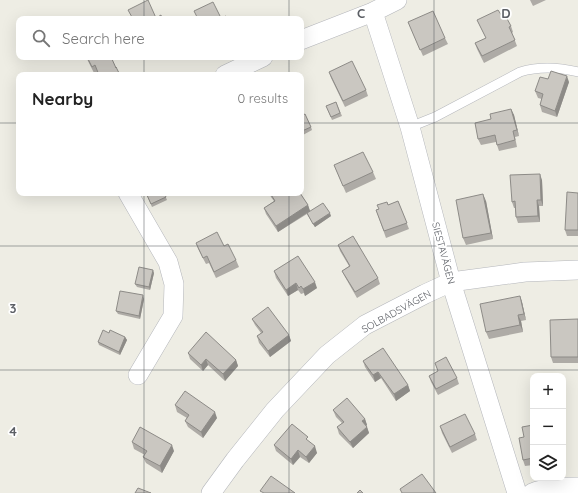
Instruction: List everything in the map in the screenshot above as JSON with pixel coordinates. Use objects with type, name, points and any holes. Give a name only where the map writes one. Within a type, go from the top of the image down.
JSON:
[{"type":"street","points":[[304,39],[373,12],[397,0]]},
{"type":"street","name":"SIESTAVÄGEN","points":[[373,12],[410,127],[452,282],[517,493]]},
{"type":"street","points":[[231,72],[257,60]]},
{"type":"street","points":[[130,196],[168,262],[174,284],[173,316],[138,375]]},
{"type":"street","name":"SOLBADSVÄGEN","points":[[212,493],[235,460],[275,410],[327,355],[365,325],[424,294],[452,282],[525,272],[578,270]]},
{"type":"street","points":[[532,493],[561,486],[578,487]]},
{"type":"lane","points":[[410,127],[532,68],[563,68],[578,72]]},
{"type":"building","points":[[148,0],[155,16],[131,16],[128,10]]},
{"type":"building","points":[[213,2],[220,16],[196,16],[194,11]]},
{"type":"building","points":[[498,10],[502,16],[505,15],[511,26],[509,27],[515,40],[482,56],[475,43],[486,38],[477,20]]},
{"type":"building","points":[[433,11],[445,38],[420,50],[408,22]]},
{"type":"building","points":[[88,60],[112,60],[118,72],[98,72],[95,65],[92,67]]},
{"type":"building","points":[[352,61],[366,90],[343,101],[329,72]]},
{"type":"building","points":[[551,71],[567,76],[555,111],[540,105],[543,94],[535,91],[540,77],[548,79]]},
{"type":"building","points":[[336,102],[340,113],[331,117],[326,106]]},
{"type":"building","points":[[511,109],[517,130],[513,131],[515,140],[497,145],[495,135],[478,139],[475,123],[491,119],[490,114]]},
{"type":"building","points":[[304,114],[311,127],[304,130]]},
{"type":"building","points":[[363,152],[373,172],[343,186],[334,165]]},
{"type":"building","points":[[540,174],[541,200],[537,200],[538,216],[516,217],[515,201],[512,202],[510,175]]},
{"type":"building","points":[[567,192],[578,193],[578,230],[565,230]]},
{"type":"building","points":[[483,194],[491,233],[463,238],[456,200]]},
{"type":"building","points":[[147,196],[166,196],[166,197],[151,204]]},
{"type":"building","points":[[272,196],[302,196],[308,205],[276,226],[264,208],[275,201]]},
{"type":"building","points":[[398,201],[407,223],[384,231],[376,210],[379,209],[377,205],[387,202],[388,205]]},
{"type":"building","points":[[323,203],[330,213],[313,224],[307,213]]},
{"type":"building","points":[[217,232],[224,246],[228,244],[236,260],[214,272],[207,256],[203,258],[196,243]]},
{"type":"building","points":[[353,236],[378,278],[355,292],[342,271],[350,266],[338,245]]},
{"type":"building","points":[[298,256],[315,282],[303,289],[301,286],[299,288],[296,283],[286,290],[274,271]]},
{"type":"building","points":[[139,267],[153,270],[149,287],[135,284]]},
{"type":"building","points":[[120,291],[143,295],[139,316],[116,311]]},
{"type":"building","points":[[520,296],[524,314],[518,315],[520,325],[486,332],[480,304]]},
{"type":"building","points":[[268,307],[289,335],[268,351],[257,336],[263,332],[252,319]]},
{"type":"building","points":[[578,319],[578,357],[551,357],[550,320]]},
{"type":"building","points":[[103,330],[109,333],[110,330],[125,337],[119,352],[98,342]]},
{"type":"building","points":[[206,332],[236,360],[223,374],[206,359],[201,365],[188,353]]},
{"type":"building","points":[[383,348],[408,385],[394,394],[378,372],[373,375],[363,361]]},
{"type":"building","points":[[446,357],[457,378],[436,389],[429,376],[438,371],[435,363]]},
{"type":"building","points":[[185,391],[215,412],[201,432],[185,421],[189,415],[175,405]]},
{"type":"building","points":[[347,398],[365,419],[362,421],[367,427],[350,442],[337,427],[344,422],[333,410]]},
{"type":"building","points":[[465,414],[475,434],[450,447],[440,426]]},
{"type":"building","points":[[292,424],[308,437],[306,439],[315,446],[306,457],[298,450],[291,459],[274,445]]},
{"type":"building","points":[[530,426],[530,459],[523,460],[519,438],[524,437],[522,427]]},
{"type":"building","points":[[140,427],[172,445],[160,466],[143,457],[147,451],[132,442]]},
{"type":"building","points":[[422,474],[436,493],[402,493],[400,489]]},
{"type":"building","points":[[271,476],[295,493],[264,493],[260,491]]},
{"type":"building","points":[[138,488],[151,493],[135,493]]}]
